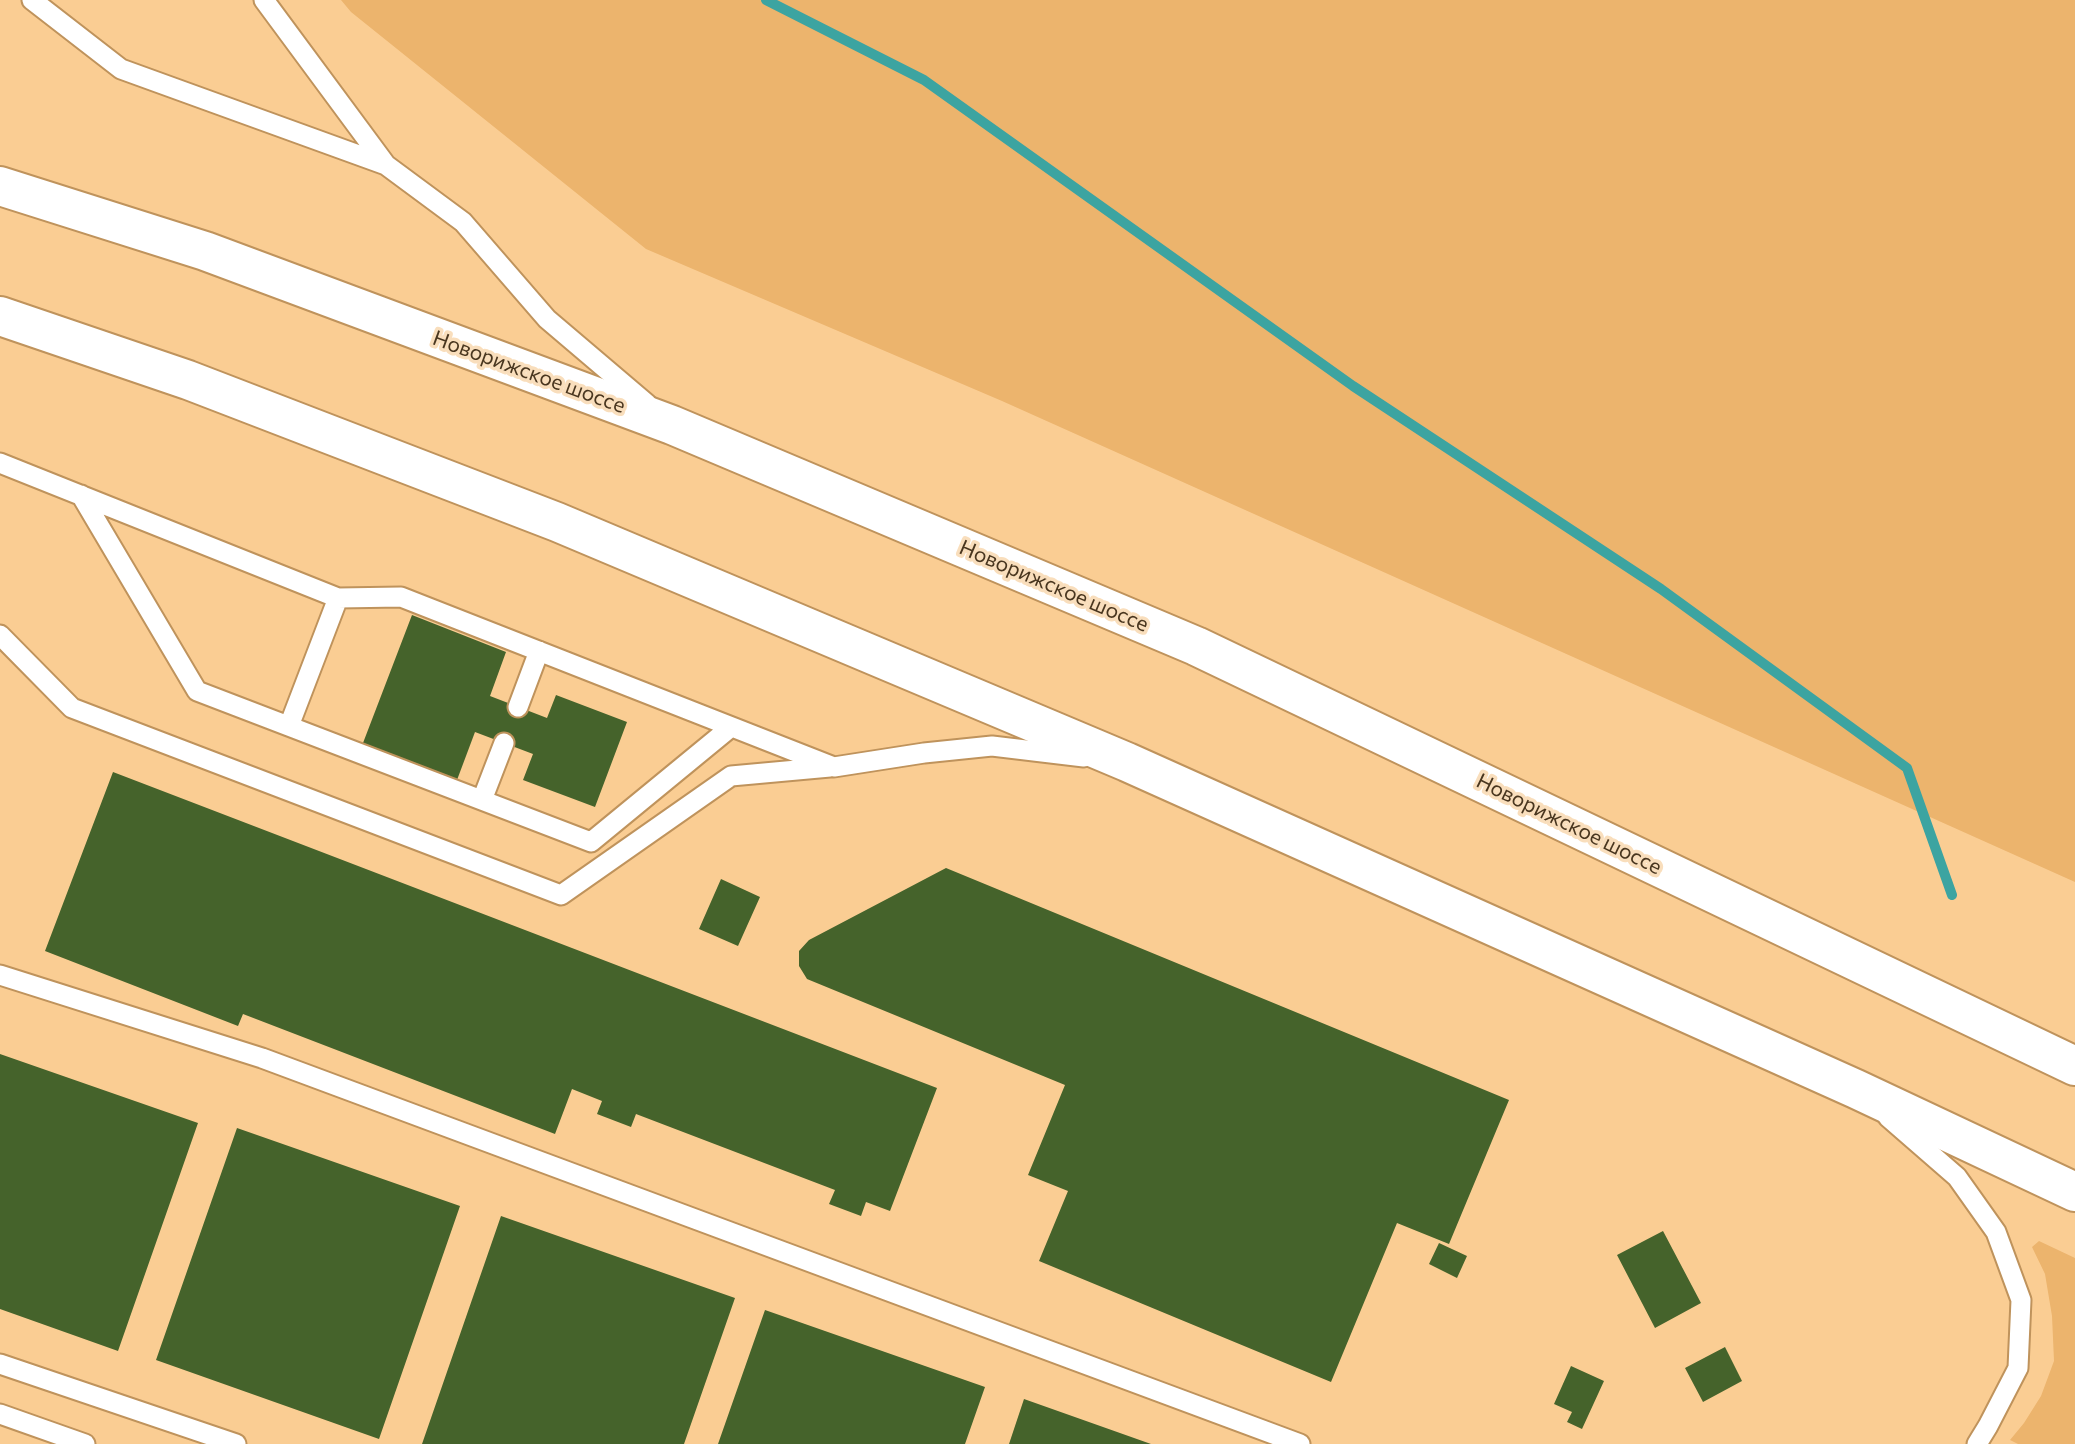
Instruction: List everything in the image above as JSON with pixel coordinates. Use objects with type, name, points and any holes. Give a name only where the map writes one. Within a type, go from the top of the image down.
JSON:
[{"type":"highway","name":"Новорижское шоссе","points":[[0,186],[205,251],[672,425],[1196,646],[2075,1066]]},
{"type":"highway","points":[[0,316],[188,380],[557,522],[1128,762],[1856,1089],[2075,1192]]},
{"type":"lane","points":[[32,0],[121,69],[386,165],[463,222],[547,319],[672,425]]},
{"type":"lane","points":[[264,0],[386,165]]},
{"type":"lane","points":[[0,463],[338,598],[401,597],[834,766]]},
{"type":"lane","points":[[80,495],[197,691],[591,842],[732,727]]},
{"type":"lane","points":[[289,726],[338,598]]},
{"type":"lane","points":[[0,635],[72,708],[561,895],[731,776],[834,766],[924,752],[992,747],[1128,762]]},
{"type":"lane","points":[[518,707],[539,652]]},
{"type":"lane","points":[[482,800],[504,743]]},
{"type":"lane","points":[[0,975],[262,1058],[1300,1444]]},
{"type":"lane","points":[[1856,1089],[1956,1177],[1996,1232],[2021,1300],[2018,1368],[1977,1444]]},
{"type":"lane","points":[[0,1364],[236,1444]]},
{"type":"lane","points":[[0,1414],[85,1444]]},
{"type":"shaded area","points":[[341,0],[2075,0],[2075,882],[1002,401],[646,249],[351,12]]},
{"type":"shaded area","points":[[2039,1241],[2075,1258],[2075,1444],[2018,1444],[2010,1440],[2041,1396],[2054,1361],[2052,1316],[2045,1274],[2032,1247]]},
{"type":"building","points":[[412,615],[506,652],[490,696],[547,718],[556,695],[627,722],[595,807],[523,780],[533,754],[475,732],[457,780],[363,743]]},
{"type":"building","points":[[113,772],[937,1088],[890,1211],[866,1202],[861,1216],[829,1204],[835,1190],[636,1114],[631,1127],[597,1114],[602,1101],[572,1089],[555,1134],[243,1014],[238,1026],[45,951]]},
{"type":"building","points":[[946,868],[1509,1100],[1449,1244],[1397,1223],[1331,1382],[1039,1261],[1068,1191],[1028,1175],[1065,1085],[807,979],[799,966],[799,951],[809,940]]},
{"type":"building","points":[[721,879],[760,897],[738,946],[699,929]]},
{"type":"building","points":[[0,1054],[198,1123],[118,1351],[0,1309]]},
{"type":"building","points":[[237,1128],[460,1206],[379,1439],[156,1360]]},
{"type":"building","points":[[501,1216],[735,1298],[684,1444],[422,1444]]},
{"type":"building","points":[[1663,1231],[1701,1303],[1655,1328],[1617,1255]]},
{"type":"building","points":[[1439,1243],[1467,1256],[1457,1278],[1429,1264]]},
{"type":"building","points":[[765,1310],[985,1387],[965,1444],[718,1444]]},
{"type":"building","points":[[1725,1347],[1742,1381],[1703,1402],[1685,1368]]},
{"type":"building","points":[[1571,1366],[1604,1381],[1582,1429],[1567,1422],[1572,1412],[1554,1404]]},
{"type":"building","points":[[1024,1399],[1151,1444],[1009,1444]]},
{"type":"waterway","points":[[766,0],[924,80],[1353,386],[1661,589],[1907,768],[1952,895]]}]
